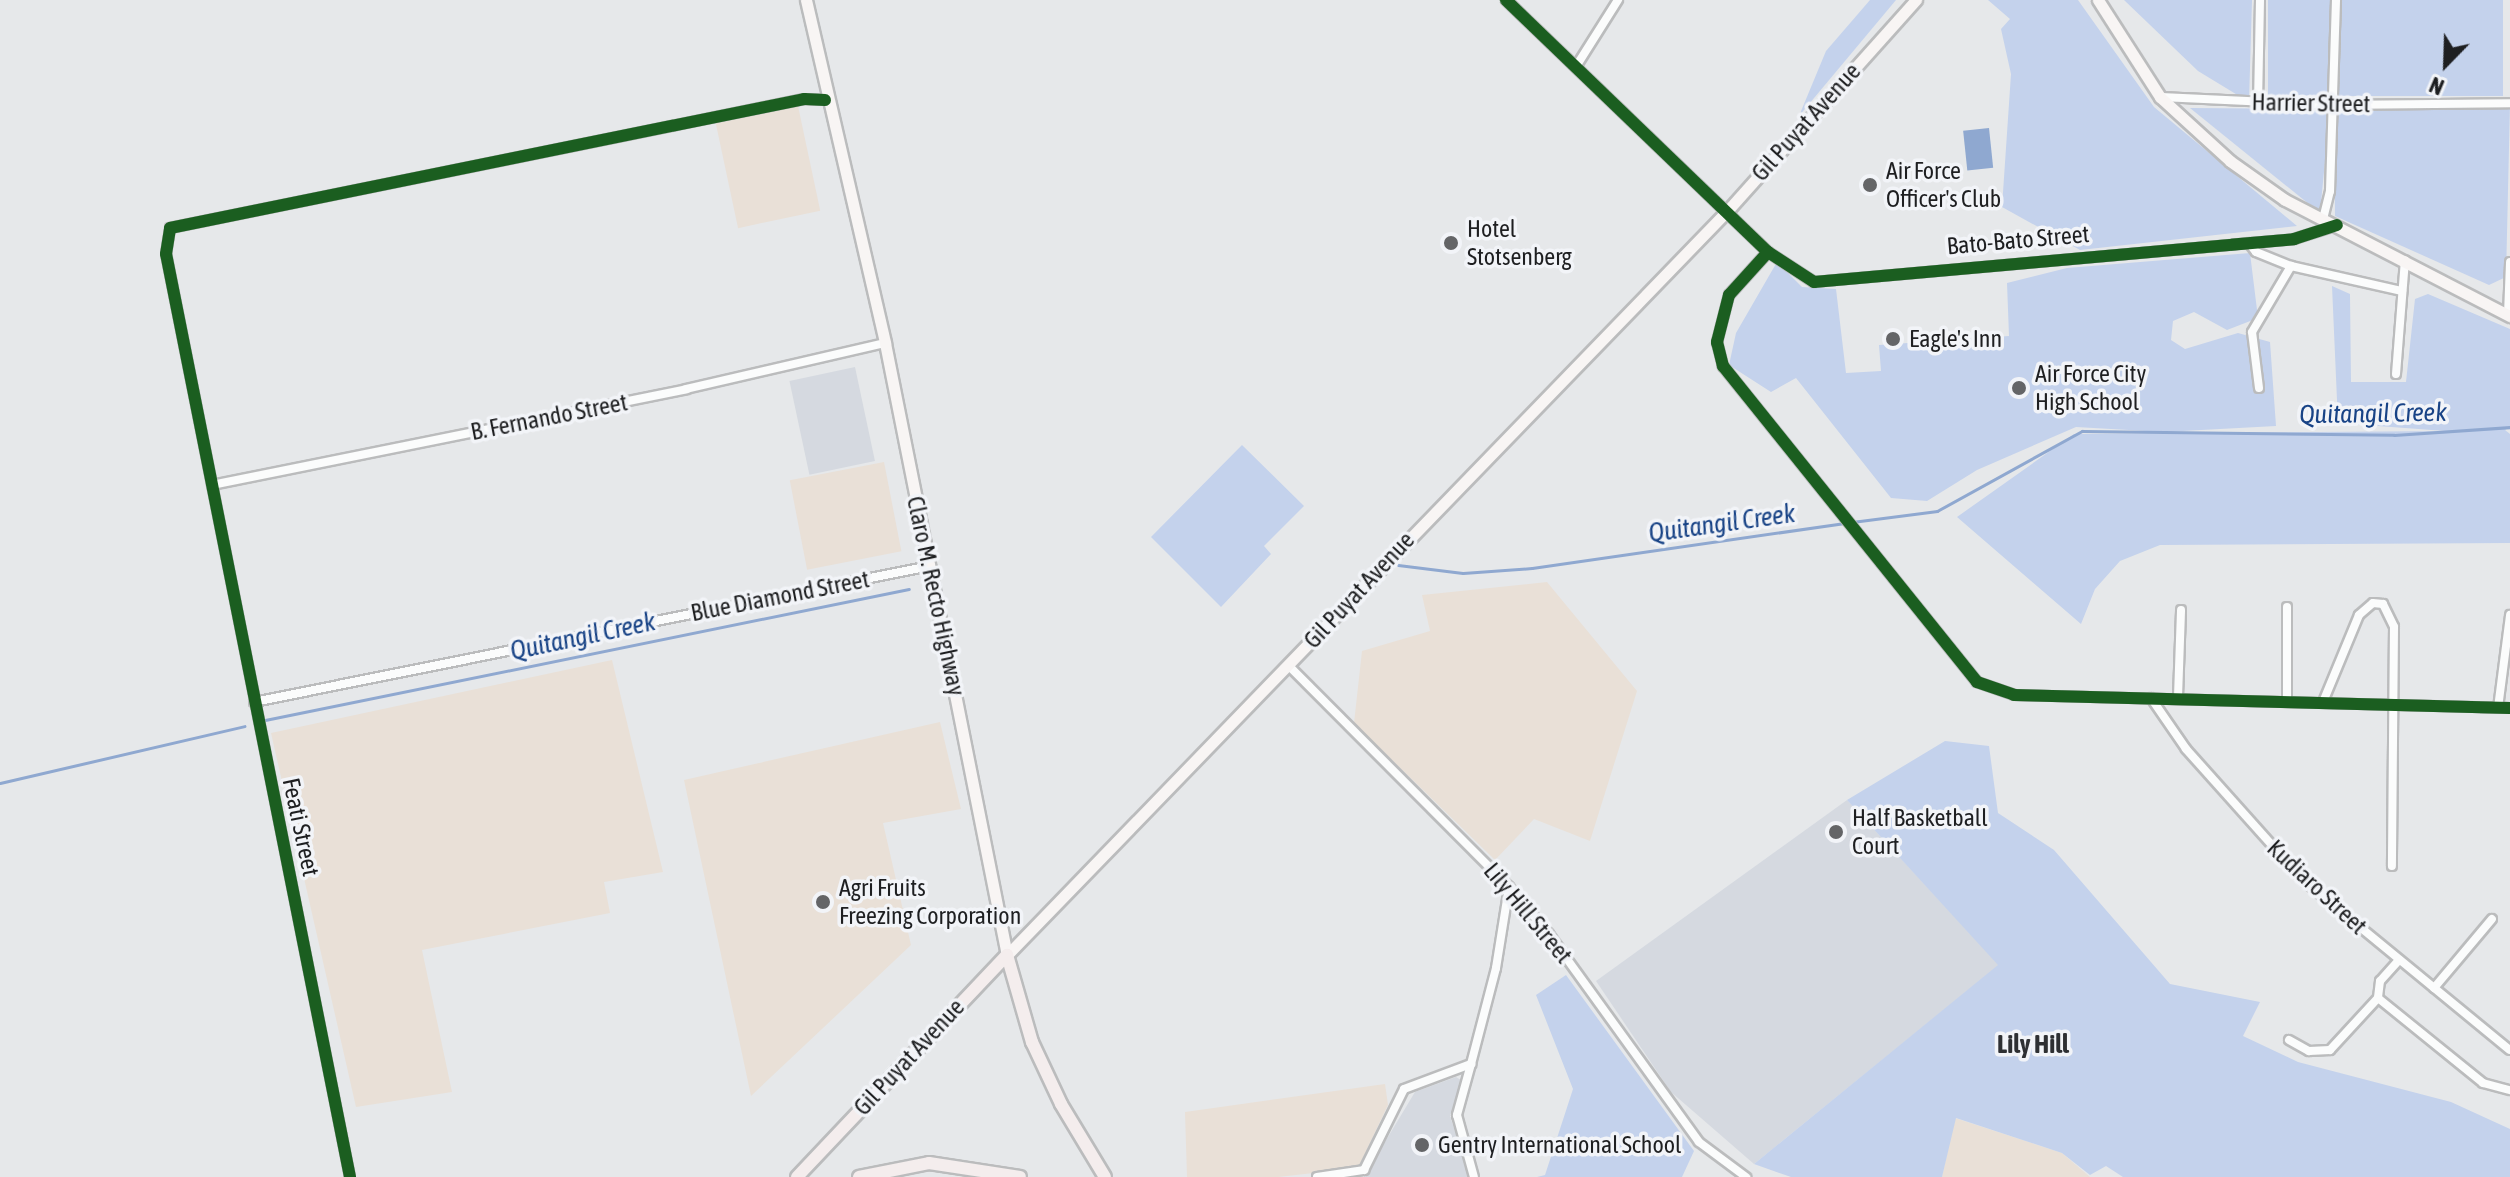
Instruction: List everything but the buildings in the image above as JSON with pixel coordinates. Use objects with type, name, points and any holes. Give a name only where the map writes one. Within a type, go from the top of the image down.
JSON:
[{"type":"main road","name":"Claro M. Recto Highway","points":[[806,0],[825,100],[885,343],[1007,955],[1032,1042],[1061,1104],[1105,1177]]},
{"type":"main road","name":"Gil Puyat Avenue","points":[[797,1177],[1007,955],[1728,210],[1916,0]]},
{"type":"main road","points":[[2098,0],[2160,97],[2230,161],[2285,200],[2509,316]]},
{"type":"main road","points":[[859,1177],[929,1163],[1020,1177]]},
{"type":"street","name":"Bato-Bato Street","points":[[1506,0],[1728,210],[1768,252],[1814,282],[2294,239],[2337,225]]},
{"type":"street","points":[[1577,65],[1618,0]]},
{"type":"street","points":[[2258,104],[2260,0]]},
{"type":"street","points":[[2323,219],[2330,191],[2336,0]]},
{"type":"street","name":"Harrier Street","points":[[2160,97],[2258,104],[2510,103]]},
{"type":"street","name":"Feati Street","points":[[350,1177],[166,254],[170,228],[804,99],[825,100]]},
{"type":"street","points":[[2249,243],[2256,252],[2291,266],[2402,291]]},
{"type":"street","points":[[1768,252],[1729,295],[1717,342],[1719,358],[1962,668],[1991,690],[2151,698],[2510,708]]},
{"type":"street","points":[[2396,374],[2405,260]]},
{"type":"street","points":[[2509,316],[2510,262]]},
{"type":"street","points":[[2259,388],[2252,332],[2291,266]]},
{"type":"street","name":"B. Fernando Street","points":[[212,485],[686,389],[885,343]]},
{"type":"street","name":"Blue Diamond Street","points":[[254,702],[930,566]]},
{"type":"street","points":[[2323,702],[2359,615],[2373,603],[2383,604],[2394,627],[2392,866]]},
{"type":"street","points":[[2287,607],[2287,700]]},
{"type":"street","points":[[2178,697],[2181,610]]},
{"type":"street","points":[[2498,708],[2510,615]]},
{"type":"street","name":"Lily Hill Street","points":[[1288,665],[1509,887],[1549,934],[1699,1142],[1746,1177]]},
{"type":"street","name":"Kudiaro Street","points":[[2151,698],[2186,749],[2274,850],[2399,960],[2510,1050]]},
{"type":"street","points":[[1474,1177],[1457,1115],[1496,968],[1509,887]]},
{"type":"street","points":[[2434,988],[2492,919]]},
{"type":"street","points":[[2289,1040],[2309,1051],[2330,1050],[2378,998],[2380,981],[2399,960]]},
{"type":"street","points":[[2378,998],[2483,1083],[2510,1090]]},
{"type":"street","points":[[1317,1177],[1364,1170],[1404,1089],[1471,1064]]},
{"type":"shaded area","points":[[1870,0],[1896,0],[1799,116],[1826,51]]},
{"type":"shaded area","points":[[1988,0],[2078,0],[2154,107],[2297,226],[2080,250],[2002,207],[2011,74],[2001,29],[2010,19]]},
{"type":"shaded area","points":[[2124,0],[2252,0],[2249,102],[2198,71]]},
{"type":"shaded area","points":[[2268,0],[2503,0],[2503,96],[2268,96]]},
{"type":"shaded area","points":[[2510,104],[2506,277],[2489,285],[2335,216],[2334,105]]},
{"type":"shaded area","points":[[798,106],[820,211],[738,228],[716,123]]},
{"type":"shaded area","points":[[2190,108],[2330,109],[2320,213]]},
{"type":"shaded area","points":[[1989,128],[1993,168],[1967,170],[1963,131]]},
{"type":"shaded area","points":[[2250,253],[2258,318],[2227,330],[2194,312],[2173,321],[2171,340],[2185,349],[2238,333],[2270,342],[2276,426],[2164,432],[2076,427],[1977,470],[1927,501],[1891,498],[1796,378],[1771,392],[1729,365],[1736,333],[1777,262],[1802,287],[1836,289],[1846,373],[1881,371],[1879,345],[2009,336],[2007,283],[2067,268]]},
{"type":"shaded area","points":[[2332,286],[2350,294],[2351,382],[2406,382],[2415,299],[2428,294],[2510,329],[2510,427],[2505,430],[2510,434],[2510,543],[2160,545],[2120,561],[2095,589],[2081,624],[1957,517],[2074,434],[2445,431],[2338,423]]},
{"type":"shaded area","points":[[855,367],[875,461],[809,475],[789,381]]},
{"type":"shaded area","points":[[1242,445],[1304,506],[1264,546],[1271,554],[1221,607],[1151,537]]},
{"type":"shaded area","points":[[884,462],[901,551],[807,570],[790,480]]},
{"type":"shaded area","points":[[1547,582],[1637,691],[1590,841],[1534,819],[1495,860],[1354,723],[1362,651],[1430,631],[1422,595]]},
{"type":"shaded area","points":[[612,660],[663,872],[604,882],[610,913],[422,950],[452,1092],[356,1107],[271,733]]},
{"type":"shaded area","points":[[940,722],[961,809],[883,823],[911,945],[751,1096],[684,780]]},
{"type":"shaded area","points":[[1945,741],[1989,746],[1998,813],[2054,850],[2170,984],[2260,1002],[2243,1036],[2298,1062],[2451,1102],[2510,1129],[2510,1177],[2123,1177],[2106,1166],[2090,1175],[2062,1153],[1956,1118],[1942,1177],[1791,1177],[1754,1164],[1998,965],[1847,800]]},
{"type":"shaded area","points":[[1847,800],[1999,965],[1754,1164],[1671,1092],[1596,981]]},
{"type":"shaded area","points":[[1566,975],[1694,1151],[1682,1177],[1537,1177],[1545,1175],[1573,1089],[1536,995]]},
{"type":"shaded area","name":"Gentry International School","points":[[1456,1077],[1461,1080],[1450,1116],[1470,1177],[1364,1177],[1415,1092]]},
{"type":"shaded area","points":[[1385,1084],[1388,1105],[1358,1168],[1278,1177],[1187,1177],[1185,1112]]},
{"type":"shaded area","points":[[1955,1118],[2062,1153],[2090,1177],[1942,1177]]},
{"type":"waterway","name":"Quitangil Creek","points":[[1852,522],[1937,511],[2082,431],[2394,435],[2510,427]]},
{"type":"waterway","name":"Quitangil Creek","points":[[1398,565],[1463,573],[1532,568],[1845,523]]},
{"type":"waterway","name":"Quitangil Creek","points":[[265,720],[909,589]]},
{"type":"waterway","name":"Quitangil Creek","points":[[0,783],[244,726]]},
{"type":"cycle path","points":[[1506,0],[1768,252],[1814,282],[2294,239],[2337,225]]},
{"type":"cycle path","points":[[350,1177],[166,254],[170,228],[804,99],[825,100]]},
{"type":"cycle path","points":[[1768,252],[1729,295],[1717,342],[1723,366],[1977,682],[2014,695],[2510,708]]},
{"type":"place","name":"Air Force Officer's Club","points":[[1870,185]]},
{"type":"place","name":"Hotel Stotsenberg","points":[[1451,243]]},
{"type":"place","name":"Eagle's Inn","points":[[1893,339]]},
{"type":"place","name":"Air Force City High School","points":[[2019,388]]},
{"type":"place","name":"Half Basketball Court","points":[[1836,832]]},
{"type":"place","name":"Agri Fruits Freezing Corporation","points":[[823,902]]},
{"type":"place","name":"Gentry International School","points":[[1422,1145]]},
{"type":"district","name":"Lily Hill","points":[[2033,1045]]}]
